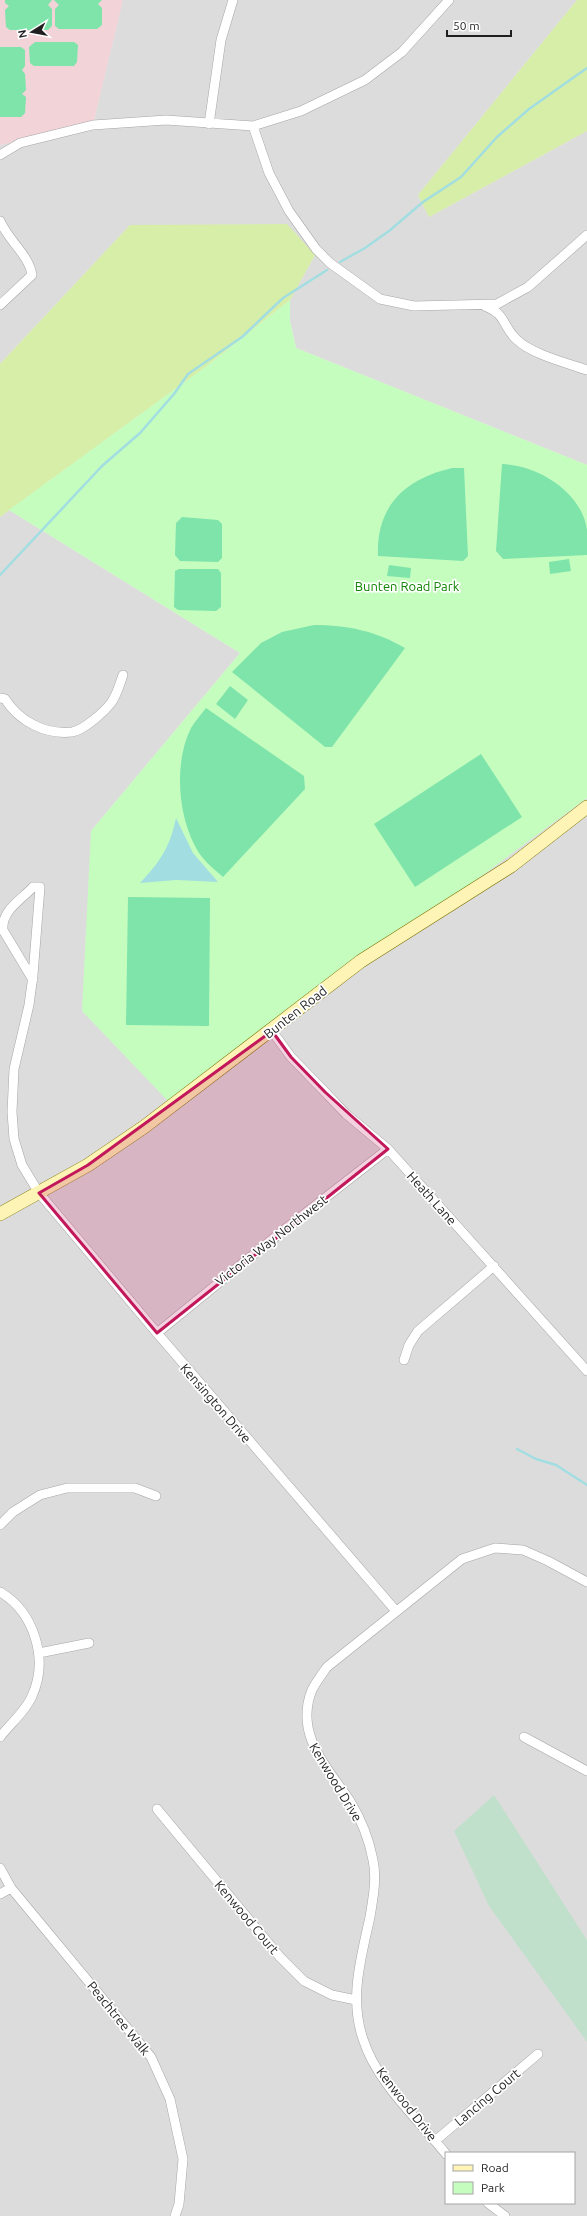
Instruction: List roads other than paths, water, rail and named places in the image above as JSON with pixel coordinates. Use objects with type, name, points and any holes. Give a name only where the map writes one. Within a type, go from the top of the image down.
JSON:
[{"type":"street","points":[[209,124],[221,40],[234,0]]},
{"type":"street","points":[[0,155],[20,143],[93,126],[166,120],[253,126],[301,111],[365,80],[402,52],[449,0]]},
{"type":"street","points":[[253,126],[269,173],[289,211],[316,249],[330,264],[380,299],[414,306],[498,304],[528,287],[587,235]]},
{"type":"street","points":[[0,221],[6,234],[31,265],[32,275],[0,305]]},
{"type":"street","points":[[480,304],[498,312],[516,339],[539,353],[587,370]]},
{"type":"street","points":[[0,698],[5,699],[12,710],[33,726],[73,732],[94,720],[112,702],[123,674]]},
{"type":"street","name":"Bunten Road","points":[[0,1214],[88,1165],[144,1127],[272,1031],[361,961],[511,866],[587,807]]},
{"type":"street","name":"Kensington Drive","points":[[33,980],[4,930],[2,922],[5,914],[33,887],[40,887],[33,980],[29,1006],[14,1069],[12,1112],[14,1139],[22,1165],[39,1193],[396,1611]]},
{"type":"street","name":"Heath Lane","points":[[272,1031],[291,1057],[346,1114],[388,1149],[587,1371]]},
{"type":"street","name":"Victoria Way Northwest","points":[[157,1333],[280,1233],[388,1149]]},
{"type":"street","points":[[404,1360],[409,1345],[418,1331],[494,1266]]},
{"type":"street","points":[[0,1525],[13,1512],[40,1494],[68,1488],[135,1488],[156,1496]]},
{"type":"street","name":"Kenwood Drive","points":[[445,2153],[380,2075],[363,2040],[356,2000],[357,1981],[376,1887],[374,1860],[364,1828],[350,1802],[321,1762],[309,1737],[308,1705],[312,1689],[327,1667],[462,1559],[496,1548],[523,1550],[548,1561],[587,1582]]},
{"type":"street","points":[[0,1592],[22,1611],[34,1631],[39,1653],[38,1677],[32,1696],[0,1737]]},
{"type":"street","points":[[39,1653],[89,1643]]},
{"type":"street","points":[[524,1737],[587,1771]]},
{"type":"street","name":"Kenwood Court","points":[[157,1809],[280,1956],[304,1981],[332,1995],[356,2000]]},
{"type":"street","name":"Peachtree Walk","points":[[0,1868],[11,1888],[151,2057],[170,2099],[183,2159],[179,2204],[175,2216]]},
{"type":"street","points":[[0,1894],[11,1888]]},
{"type":"street","name":"Lancing Court","points":[[435,2141],[538,2054]]},
{"type":"street","points":[[489,2204],[505,2216]]},
{"type":"water","points":[[176,818],[193,853],[218,882],[176,880],[140,883],[159,861],[163,854],[171,837]]},
{"type":"waterway","points":[[340,262],[365,248],[389,231],[423,202],[461,177],[497,137],[529,109],[587,68]]},
{"type":"waterway","points":[[0,575],[102,466],[140,433],[174,394],[188,374],[242,337],[283,298],[327,270]]},
{"type":"waterway","points":[[517,1449],[536,1459],[556,1465],[587,1485]]},
{"type":"park label","name":"Bunten Road Park","points":[[407,586]]}]
